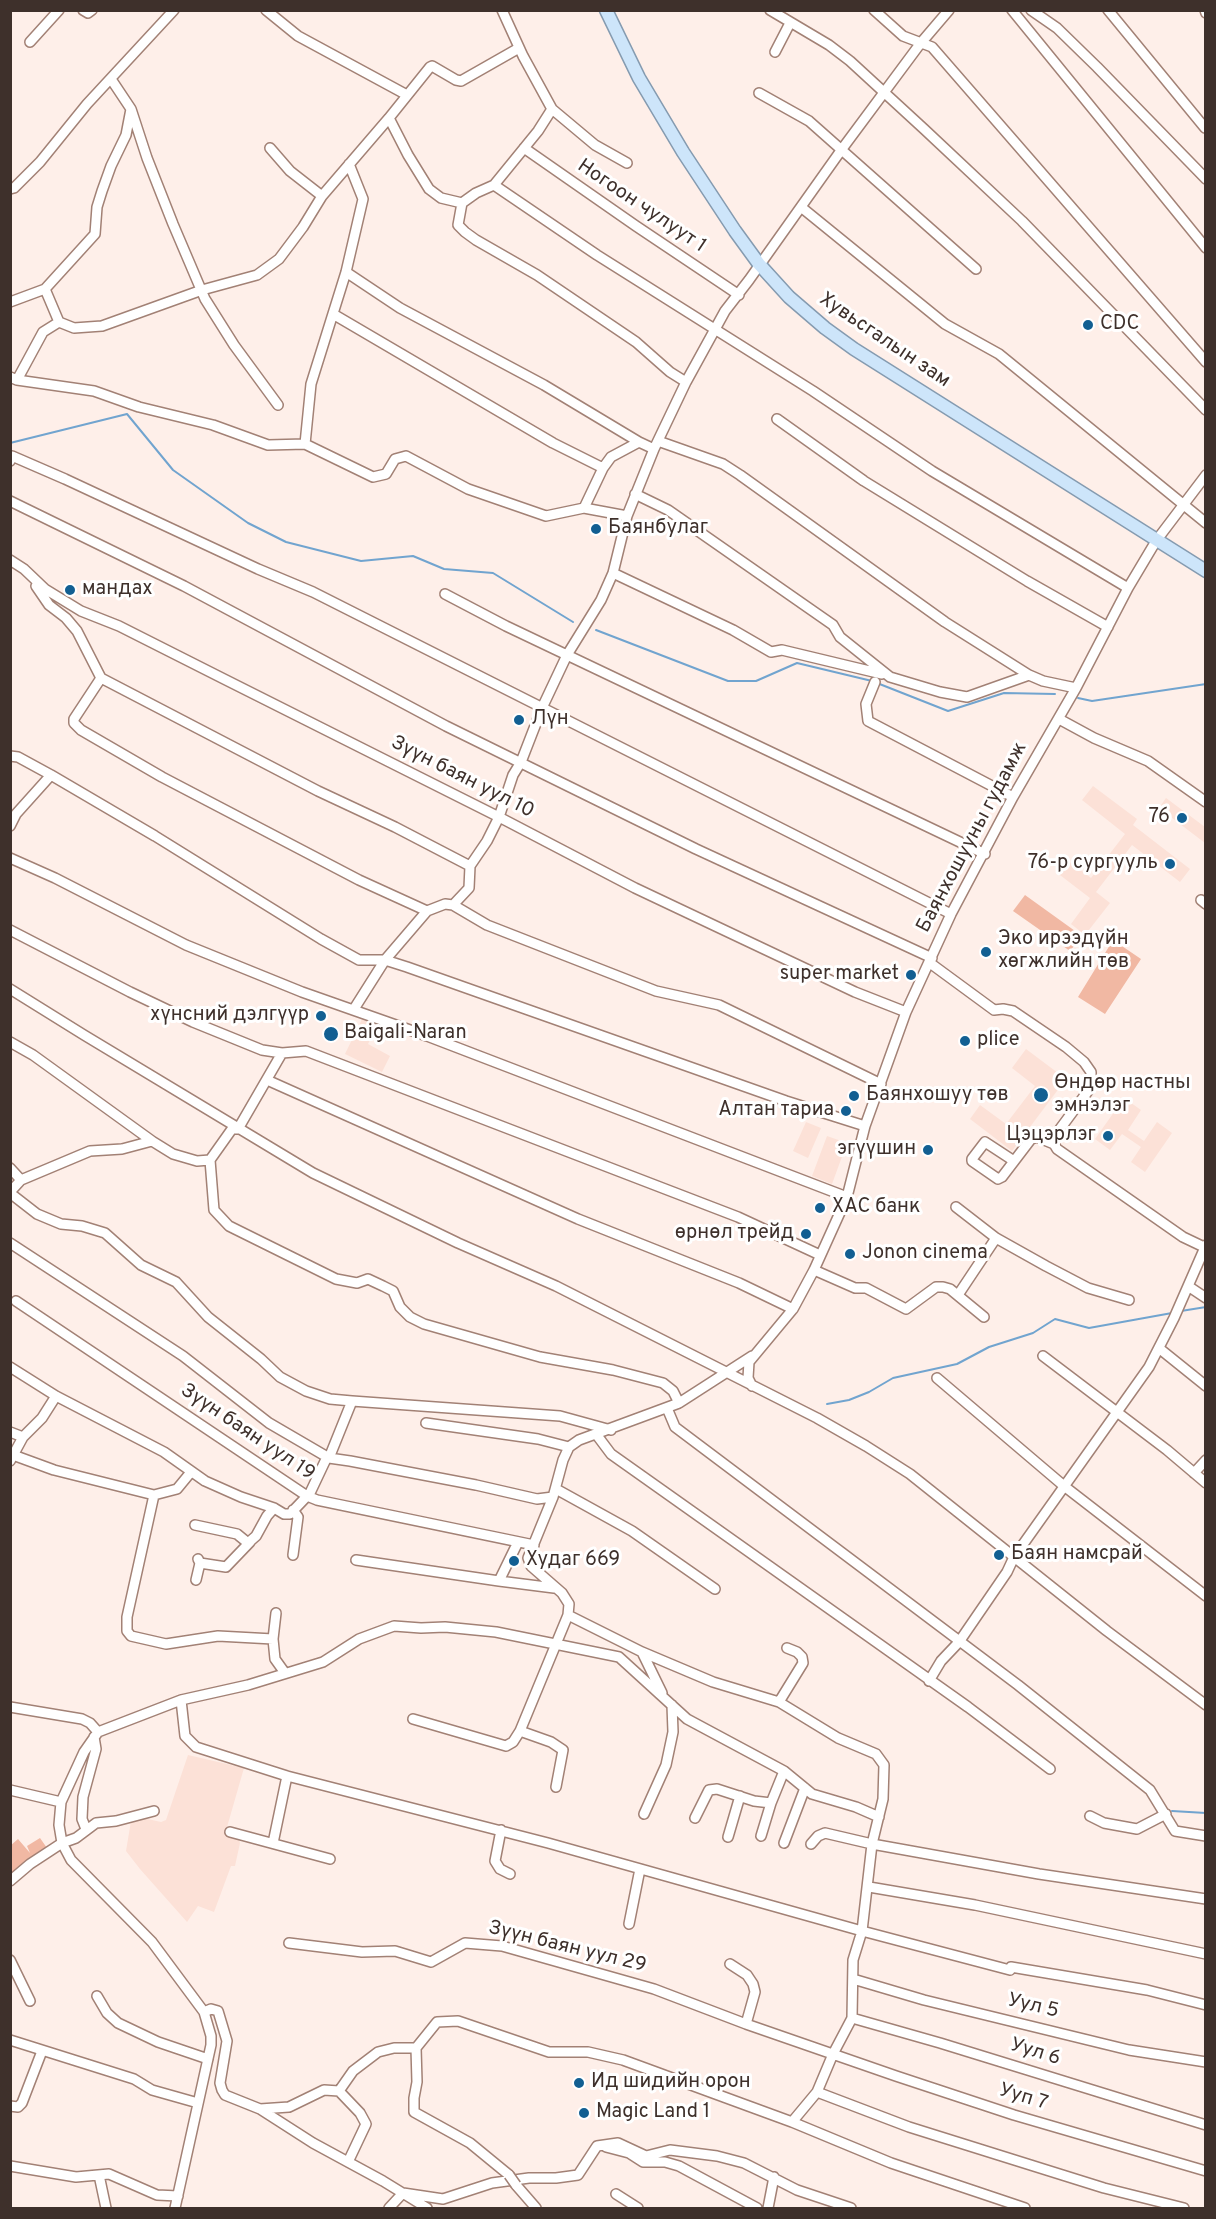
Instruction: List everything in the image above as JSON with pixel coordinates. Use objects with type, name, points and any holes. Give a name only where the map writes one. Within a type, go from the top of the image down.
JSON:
[{"type":"main road","name":"Хувьсгалын зам","points":[[606,10],[639,78],[672,134],[735,231],[759,264],[804,311],[854,349],[1156,541]]},
{"type":"main road","points":[[1156,541],[1206,571]]},
{"type":"street","points":[[30,42],[59,10]]},
{"type":"street","points":[[83,10],[88,13],[92,10]]},
{"type":"street","points":[[266,10],[298,36],[407,95]]},
{"type":"street","points":[[502,10],[519,48],[552,109],[595,145],[627,163]]},
{"type":"street","points":[[770,10],[836,50],[884,93],[1022,221],[1206,410]]},
{"type":"street","points":[[873,10],[903,36],[932,47],[1206,362]]},
{"type":"street","points":[[453,905],[469,888],[470,866],[487,841],[499,816],[542,708],[567,655],[601,600],[613,573],[627,516],[635,494],[686,382],[715,329],[725,311],[739,295],[842,149],[920,44],[949,10]]},
{"type":"street","points":[[1012,10],[1206,248]]},
{"type":"street","points":[[1031,10],[1057,28],[1206,179]]},
{"type":"street","points":[[1108,10],[1205,128]]},
{"type":"street","points":[[10,189],[14,188],[40,162],[87,104],[169,12]]},
{"type":"street","points":[[775,52],[790,23]]},
{"type":"street","points":[[45,289],[59,322],[74,328],[102,326],[202,290],[257,275],[279,259],[322,196],[390,118],[430,67],[461,81],[519,48]]},
{"type":"street","points":[[111,79],[131,109],[147,158],[202,290],[234,345],[278,405]]},
{"type":"street","points":[[759,93],[809,121],[976,269]]},
{"type":"street","points":[[10,302],[45,289],[95,234],[97,207],[111,166],[126,135],[131,109]]},
{"type":"street","points":[[552,109],[525,148],[494,185],[476,193],[462,203],[458,225],[476,240],[537,276],[636,342],[670,372],[686,382]]},
{"type":"street","points":[[390,118],[408,155],[429,189],[441,198],[462,203]]},
{"type":"street","points":[[270,148],[290,171],[322,196]]},
{"type":"street","name":"Ногоон чулуут 1","points":[[525,148],[739,295]]},
{"type":"street","points":[[305,444],[311,384],[346,272],[363,199],[349,164]]},
{"type":"street","points":[[494,185],[597,255],[932,471],[1128,588]]},
{"type":"street","points":[[801,207],[945,324],[999,354],[1206,523]]},
{"type":"street","points":[[346,272],[400,308],[544,385],[639,442],[723,464],[945,622],[1029,675],[1075,690]]},
{"type":"street","points":[[333,314],[552,443],[603,468]]},
{"type":"street","points":[[59,322],[43,332],[14,378],[94,391],[139,407],[213,425],[268,445],[305,444],[373,477],[386,474],[395,459],[406,456],[468,489],[546,516],[584,508],[627,516]]},
{"type":"street","points":[[777,418],[864,481],[1027,581],[1108,627]]},
{"type":"street","points":[[584,508],[603,468],[611,457],[639,442]]},
{"type":"street","points":[[10,461],[12,456],[313,592],[951,914]]},
{"type":"street","name":"Баянхошууны гудамж","points":[[569,1447],[579,1440],[679,1403],[753,1355],[793,1309],[814,1270],[847,1197],[865,1126],[906,1012],[951,914],[985,854],[1013,797],[1075,690],[1128,588],[1156,541],[1206,475]]},
{"type":"street","points":[[635,494],[668,510],[833,625],[840,637],[890,677]]},
{"type":"street","name":"Зүүн баян уул 10","points":[[10,501],[184,586],[384,694],[696,849],[931,960],[994,1010],[1013,1011],[1066,1047],[1084,1062],[1091,1072],[1091,1087],[1054,1137],[1054,1144]]},
{"type":"street","name":"Зүүн баян уул 10","points":[[10,561],[24,569],[45,589],[81,611],[119,626],[499,816],[635,888],[855,992],[906,1012]]},
{"type":"street","points":[[24,569],[49,605],[66,618],[77,632],[101,678],[318,791],[470,866]]},
{"type":"street","points":[[613,573],[733,630],[771,652],[782,650],[866,669],[940,692],[967,697],[1029,675]]},
{"type":"street","points":[[445,594],[506,626],[985,854]]},
{"type":"street","points":[[66,618],[81,611]]},
{"type":"street","points":[[101,678],[74,719],[74,723],[81,730],[162,777],[359,880],[427,911]]},
{"type":"street","points":[[875,682],[866,704],[868,721],[1013,797]]},
{"type":"street","points":[[1059,719],[1094,738],[1148,761],[1206,802]]},
{"type":"street","points":[[10,756],[18,757],[51,775],[359,960],[384,960],[786,1101],[865,1126]]},
{"type":"street","points":[[10,826],[16,814],[51,775]]},
{"type":"street","points":[[10,858],[55,878],[186,945],[303,992],[354,1009],[847,1197]]},
{"type":"street","points":[[354,1009],[384,960],[427,911],[445,904],[453,905],[487,926],[657,991],[720,1005],[880,1084]]},
{"type":"street","points":[[10,930],[130,992],[193,1022],[262,1050],[282,1053],[306,1051],[738,1217],[820,1255]]},
{"type":"street","points":[[10,988],[237,1129],[313,1173],[458,1243],[555,1286],[817,1418],[910,1474],[1144,1660],[1206,1705]]},
{"type":"street","points":[[10,1042],[33,1055],[173,1154],[197,1161],[210,1160]]},
{"type":"street","points":[[282,1053],[237,1129],[232,1130],[210,1160],[214,1210],[229,1226],[336,1279],[357,1283],[368,1279],[393,1291],[400,1308],[410,1317],[424,1324],[540,1357],[613,1370],[663,1383],[673,1391],[679,1403]]},
{"type":"street","points":[[267,1080],[578,1219],[739,1283],[793,1309]]},
{"type":"street","points":[[929,1681],[941,1661],[960,1642],[1007,1572],[1014,1557],[1117,1413],[1160,1348],[1205,1246],[1183,1237],[1057,1149],[1054,1144],[1037,1137],[1031,1139],[1002,1177],[998,1179],[978,1167],[972,1159],[985,1142],[1014,1161]]},
{"type":"street","points":[[152,1141],[122,1149],[90,1151],[21,1180],[10,1192],[37,1214],[61,1224],[82,1226],[105,1233],[141,1264],[176,1282],[208,1317],[280,1377],[306,1391],[330,1399],[560,1416],[611,1430]]},
{"type":"street","points":[[10,1168],[21,1180]]},
{"type":"street","points":[[956,1208],[996,1238],[1088,1288],[1129,1300]]},
{"type":"street","points":[[958,1296],[996,1238]]},
{"type":"street","points":[[10,1243],[183,1356],[269,1423],[328,1458],[476,1485],[537,1499],[554,1493],[632,1531],[715,1589]]},
{"type":"street","points":[[814,1270],[855,1288],[866,1288],[906,1310],[936,1287],[950,1289],[984,1317]]},
{"type":"street","points":[[1188,1286],[1206,1298]]},
{"type":"street","name":"Зүүн баян уул 19","points":[[16,1301],[307,1496],[534,1545]]},
{"type":"street","points":[[1160,1348],[1206,1386]]},
{"type":"street","points":[[752,1386],[747,1370],[753,1355]]},
{"type":"street","points":[[1043,1356],[1167,1450],[1206,1483]]},
{"type":"street","points":[[10,1367],[56,1396],[164,1452],[191,1472],[226,1491],[274,1508],[284,1514],[290,1514],[307,1496],[328,1458],[352,1401]]},
{"type":"street","points":[[938,1378],[1064,1486],[1206,1596]]},
{"type":"street","points":[[56,1396],[42,1418],[23,1437],[12,1458],[154,1495],[177,1489],[191,1472]]},
{"type":"street","points":[[667,1408],[675,1427],[1018,1684],[1150,1790],[1175,1831],[1206,1836]]},
{"type":"street","points":[[413,1719],[506,1746],[513,1742],[520,1731],[568,1614],[568,1604],[562,1593],[531,1566],[528,1558],[554,1493],[569,1447],[538,1439],[426,1423]]},
{"type":"street","points":[[10,1432],[23,1437]]},
{"type":"street","points":[[596,1434],[611,1454],[968,1707],[1050,1769]]},
{"type":"street","points":[[1194,1473],[1206,1460]]},
{"type":"street","points":[[154,1495],[127,1617],[127,1631],[131,1636],[165,1644],[218,1636],[273,1639]]},
{"type":"street","points":[[196,1580],[199,1561],[226,1567],[250,1542],[274,1508]]},
{"type":"street","points":[[293,1510],[298,1517],[293,1555]]},
{"type":"street","points":[[195,1525],[237,1534],[248,1544],[250,1542]]},
{"type":"street","points":[[499,1581],[518,1542]]},
{"type":"street","points":[[356,1560],[556,1588]]},
{"type":"street","points":[[276,1613],[273,1639],[275,1659],[285,1673]]},
{"type":"street","points":[[568,1614],[642,1652],[713,1682],[779,1702],[838,1738],[876,1754],[884,1765],[885,1782],[872,1844],[869,1887],[862,1931],[853,1960],[852,2018],[817,2092],[792,2122]]},
{"type":"street","points":[[175,2208],[211,2036],[204,2012],[152,1942],[71,1860],[62,1843],[59,1825],[61,1802],[74,1772],[96,1735],[181,1700],[248,1685],[323,1662],[359,1639],[394,1626],[445,1627],[496,1632],[619,1657],[687,1719],[784,1771],[812,1794],[856,1807],[879,1817]]},
{"type":"street","points":[[779,1702],[803,1663],[802,1657],[797,1652],[787,1648]]},
{"type":"street","points":[[642,1652],[668,1702],[673,1732],[666,1765],[644,1814]]},
{"type":"street","points":[[181,1700],[185,1736],[196,1747],[287,1776],[501,1830],[1010,1970],[1011,1967],[1146,1990],[1206,2005]]},
{"type":"street","points":[[10,1707],[82,1719],[90,1723],[96,1735],[96,1749],[83,1797],[82,1819],[86,1829]]},
{"type":"street","points":[[520,1731],[551,1742],[563,1750],[556,1787]]},
{"type":"street","points":[[761,1836],[784,1771]]},
{"type":"street","points":[[273,1843],[287,1776]]},
{"type":"street","points":[[784,1843],[804,1788]]},
{"type":"street","points":[[695,1818],[709,1790],[717,1789],[771,1803]]},
{"type":"street","points":[[10,1790],[61,1802]]},
{"type":"street","points":[[728,1838],[740,1796]]},
{"type":"street","points":[[10,1881],[30,1864],[62,1843],[76,1838],[96,1823],[116,1821],[154,1811]]},
{"type":"street","points":[[1090,1816],[1104,1823],[1137,1829],[1166,1814]]},
{"type":"street","points":[[501,1830],[495,1861],[500,1869],[510,1874]]},
{"type":"street","points":[[230,1832],[330,1859]]},
{"type":"street","points":[[812,1844],[818,1836],[825,1833],[872,1844],[1039,1874],[1206,1899]]},
{"type":"street","points":[[629,1924],[640,1869]]},
{"type":"street","points":[[869,1887],[975,1905],[1206,1954]]},
{"type":"street","name":"Зүүн баян уул 29","points":[[289,1943],[362,1952],[395,1951],[431,1962],[465,1943],[502,1946],[654,1989],[833,2054]]},
{"type":"street","points":[[10,1960],[30,2001]]},
{"type":"street","points":[[730,1964],[747,1975],[753,1984],[755,1992],[746,2024]]},
{"type":"street","name":"Уул 5","points":[[853,1979],[924,2000],[1129,2050],[1206,2062]]},
{"type":"street","points":[[97,1996],[107,2013],[118,2023],[158,2042],[208,2059]]},
{"type":"street","points":[[204,2012],[211,2009],[218,2011],[227,2041],[220,2084],[225,2095],[260,2109],[427,2208]]},
{"type":"street","name":"Уул 6","points":[[852,2018],[1206,2126]]},
{"type":"street","points":[[536,2208],[509,2175],[470,2143],[414,2112],[417,2082],[416,2048],[437,2022],[458,2021],[549,2052],[588,2052],[623,2060],[792,2122],[891,2163],[1025,2208]]},
{"type":"street","points":[[10,2040],[134,2079],[152,2090],[198,2103]]},
{"type":"street","points":[[339,2091],[353,2071],[378,2052],[394,2048],[416,2048]]},
{"type":"street","points":[[10,2106],[18,2107],[22,2103],[42,2051]]},
{"type":"street","name":"Ууп 7","points":[[833,2054],[1014,2115],[1206,2171]]},
{"type":"street","points":[[260,2109],[289,2106],[324,2090],[339,2091],[360,2113],[366,2124],[348,2162]]},
{"type":"street","points":[[817,2092],[909,2127],[1104,2188],[1184,2208]]},
{"type":"street","points":[[403,2193],[443,2199],[492,2183],[578,2175],[597,2146],[618,2143],[646,2156],[670,2150],[717,2156],[744,2163],[797,2190],[852,2208]]},
{"type":"street","points":[[603,2145],[629,2153],[643,2162],[665,2162],[680,2166],[757,2208]]},
{"type":"street","points":[[10,2166],[76,2177],[109,2174],[157,2195],[178,2196]]},
{"type":"street","points":[[99,2175],[106,2208]]},
{"type":"street","points":[[768,2208],[774,2177]]},
{"type":"street","points":[[389,2208],[403,2193]]},
{"type":"street","points":[[616,2194],[638,2208]]},
{"type":"shaded area","name":"76-р сургууль","points":[[1093,786],[1137,819],[1133,825],[1190,869],[1180,882],[1132,845],[1096,892],[1110,903],[1085,935],[1071,924],[1090,898],[1056,872],[1066,859],[1091,878],[1125,834],[1082,800]]},
{"type":"shaded area","name":"76","points":[[1166,798],[1205,827],[1205,843],[1159,808]]},
{"type":"shaded area","points":[[1025,895],[1082,936],[1070,951],[1013,911]]},
{"type":"shaded area","points":[[1113,940],[1141,959],[1105,1014],[1078,997]]},
{"type":"shaded area","points":[[362,1019],[377,1026],[368,1044],[390,1056],[382,1072],[345,1054]]},
{"type":"shaded area","name":"Өндөр настны эмнэлэг","points":[[1026,1049],[1066,1079],[1012,1151],[970,1119],[980,1105],[1006,1124],[1035,1086],[1012,1068]]},
{"type":"shaded area","name":"Цэцэрлэг","points":[[1124,1098],[1141,1110],[1128,1130],[1144,1141],[1157,1122],[1172,1133],[1145,1172],[1131,1162],[1141,1147],[1122,1134],[1110,1150],[1095,1139]]},
{"type":"shaded area","points":[[806,1122],[821,1128],[808,1158],[793,1151]]},
{"type":"shaded area","points":[[827,1136],[847,1143],[832,1184],[812,1176]]},
{"type":"shaded area","points":[[188,1755],[244,1768],[225,1834],[239,1840],[240,1843],[235,1866],[231,1866],[214,1912],[198,1906],[187,1922],[126,1851],[131,1821],[139,1817],[161,1822],[166,1820]]},
{"type":"shaded area","points":[[40,1838],[47,1848],[11,1876],[10,1846],[18,1839],[30,1853],[27,1846]]},
{"type":"waterway","points":[[10,443],[127,414],[173,470],[248,523],[286,542],[361,561],[413,556],[444,569],[493,573],[573,622]]},
{"type":"waterway","points":[[596,630],[728,681],[756,681],[797,663],[872,681]]},
{"type":"waterway","points":[[877,683],[948,711],[1004,693],[1055,694]]},
{"type":"waterway","points":[[1078,698],[1092,701],[1206,684]]},
{"type":"waterway","points":[[1181,1311],[1206,1307]]},
{"type":"waterway","points":[[827,1404],[849,1400],[893,1378],[957,1364],[989,1347],[1033,1333],[1055,1319],[1089,1328],[1172,1313]]},
{"type":"waterway","points":[[1172,1811],[1206,1813]]},
{"type":"place","name":"CDC","points":[[1088,325]]},
{"type":"place","name":"Баянбулаг","points":[[596,529]]},
{"type":"place","name":"мандах","points":[[70,590]]},
{"type":"place","name":"Лүн","points":[[519,720]]},
{"type":"place","name":"76","points":[[1182,818]]},
{"type":"place","name":"76-р сургууль","points":[[1170,864]]},
{"type":"place","name":"Эко ирээдүйн хөгжлийн төв","points":[[986,952]]},
{"type":"place","name":"super market","points":[[911,975]]},
{"type":"place","name":"хүнсний дэлгүүр","points":[[321,1016]]},
{"type":"place","name":"Baigali-Naran","points":[[331,1034]]},
{"type":"place","name":"plice","points":[[965,1041]]},
{"type":"place","name":"Өндөр настны эмнэлэг","points":[[1041,1095]]},
{"type":"place","name":"Баянхошуу төв","points":[[854,1096]]},
{"type":"place","name":"Алтан тариа","points":[[846,1111]]},
{"type":"place","name":"Цэцэрлэг","points":[[1108,1136]]},
{"type":"place","name":"эгүүшин","points":[[928,1150]]},
{"type":"place","name":"ХАС банк","points":[[820,1208]]},
{"type":"place","name":"өрнөл трейд","points":[[806,1234]]},
{"type":"place","name":"Jonon cinema","points":[[850,1254]]},
{"type":"place","name":"Баян намсрай","points":[[999,1555]]},
{"type":"place","name":"Худаг 669","points":[[514,1561]]},
{"type":"place","name":"Ид шидийн орон","points":[[579,2083]]},
{"type":"place","name":"Magic Land 1","points":[[584,2113]]}]
